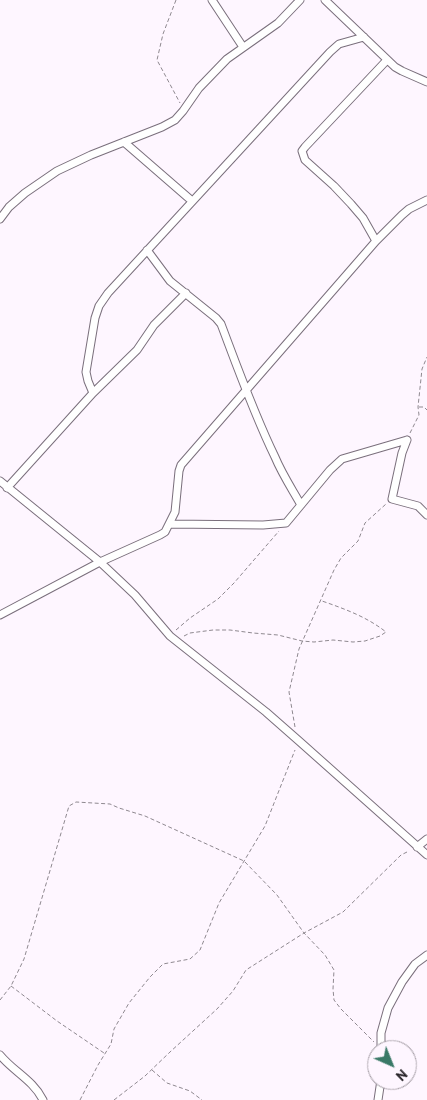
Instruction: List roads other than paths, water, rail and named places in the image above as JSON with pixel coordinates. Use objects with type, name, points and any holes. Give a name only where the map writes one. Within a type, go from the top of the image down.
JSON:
[{"type":"street","points":[[212,0],[243,47]]},
{"type":"street","points":[[0,219],[9,207],[25,193],[57,171],[175,120],[184,111],[199,88],[227,59],[278,23],[300,0]]},
{"type":"street","points":[[324,0],[387,60],[402,71],[427,82]]},
{"type":"street","points":[[93,393],[86,372],[99,306],[108,293],[334,48],[339,44],[364,37]]},
{"type":"street","points":[[376,241],[352,204],[305,160],[302,151],[387,60]]},
{"type":"street","points":[[124,142],[192,202]]},
{"type":"street","points":[[0,615],[100,562],[165,532],[175,512],[181,465],[376,241],[409,209],[427,200]]},
{"type":"street","points":[[147,250],[165,275],[221,324],[246,390],[276,460],[300,505]]},
{"type":"street","points":[[7,488],[93,393],[137,350],[154,325],[186,293]]},
{"type":"street","points":[[170,524],[263,525],[286,523],[330,470],[342,460],[407,440],[402,453],[392,499],[418,506],[427,515]]},
{"type":"street","points":[[0,481],[100,562],[135,595],[170,636],[299,740],[427,856]]},
{"type":"street","points":[[417,847],[427,839]]},
{"type":"street","points":[[381,1040],[388,1008],[402,982],[415,964],[427,955]]},
{"type":"street","points":[[0,1055],[7,1064],[38,1090],[43,1100]]}]
